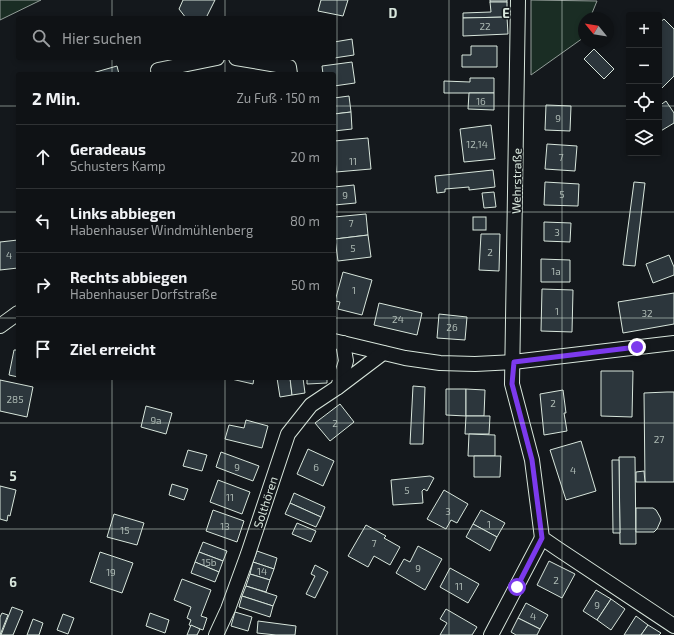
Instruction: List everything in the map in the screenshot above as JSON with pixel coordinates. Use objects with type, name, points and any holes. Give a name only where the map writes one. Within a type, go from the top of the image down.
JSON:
[{"type":"street","name":"Wehrstraße","points":[[518,0],[514,362],[512,384],[532,460],[542,538]]},
{"type":"street","points":[[158,70],[207,60]]},
{"type":"street","points":[[248,60],[289,67],[290,72]]},
{"type":"street","points":[[0,326],[16,314]]},
{"type":"street","points":[[338,342],[405,358],[440,363],[475,364],[514,362],[674,343]]},
{"type":"street","points":[[338,342],[346,361],[338,387]]},
{"type":"street","name":"Solthören","points":[[216,635],[228,610],[288,434],[311,405],[338,387],[383,353]]},
{"type":"street","points":[[491,635],[542,538],[674,626]]},
{"type":"green space","points":[[0,0],[41,0],[0,20]]},
{"type":"green space","points":[[531,0],[597,1],[592,12],[578,12],[578,42],[531,75]]},
{"type":"building","points":[[183,0],[215,0],[207,16],[184,16],[179,9]]},
{"type":"building","points":[[321,0],[348,0],[343,16],[318,11]]},
{"type":"building","points":[[490,0],[507,0],[507,2],[490,2]]},
{"type":"building","points":[[490,2],[507,2],[507,17],[463,18],[463,13],[491,12]]},
{"type":"building","points":[[507,17],[508,34],[463,36],[463,18]]},
{"type":"building","points":[[664,19],[674,29],[674,76],[662,88],[662,48],[662,21]]},
{"type":"building","points":[[352,39],[354,55],[336,58],[336,42]]},
{"type":"building","points":[[471,46],[497,46],[497,67],[462,67],[462,55],[471,55]]},
{"type":"building","points":[[594,49],[614,69],[604,79],[584,59]]},
{"type":"building","points":[[352,62],[355,83],[336,86],[336,72],[323,72],[322,66]]},
{"type":"building","points":[[117,66],[118,72],[96,72]]},
{"type":"building","points":[[470,78],[494,78],[494,93],[444,93],[444,81],[470,82]]},
{"type":"building","points":[[469,93],[494,93],[494,110],[468,109]]},
{"type":"building","points":[[349,96],[351,112],[336,114],[336,98]]},
{"type":"building","points":[[666,101],[674,113],[674,123],[662,130],[662,120],[662,104]]},
{"type":"building","points":[[546,105],[571,106],[570,131],[545,130]]},
{"type":"building","points":[[351,112],[352,129],[336,131],[336,114]]},
{"type":"building","points":[[491,125],[495,159],[464,162],[460,129]]},
{"type":"building","points":[[368,138],[371,169],[336,172],[336,141]]},
{"type":"building","points":[[547,144],[577,146],[575,171],[545,169]]},
{"type":"building","points":[[493,170],[495,187],[469,190],[469,187],[445,189],[445,192],[437,193],[435,176]]},
{"type":"building","points":[[545,182],[579,184],[578,206],[544,205]]},
{"type":"building","points":[[634,182],[645,183],[635,266],[623,265]]},
{"type":"building","points":[[354,185],[356,203],[336,205],[336,187]]},
{"type":"building","points":[[494,192],[496,207],[484,208],[482,193]]},
{"type":"building","points":[[366,214],[368,235],[336,239],[336,217]]},
{"type":"building","points":[[473,217],[486,217],[486,230],[473,230]]},
{"type":"building","points":[[544,222],[571,223],[570,242],[544,241]]},
{"type":"building","points":[[481,234],[500,234],[499,271],[479,270]]},
{"type":"building","points":[[368,235],[371,257],[338,261],[336,239]]},
{"type":"building","points":[[16,240],[16,268],[0,270],[0,242]]},
{"type":"building","points":[[669,255],[674,267],[674,275],[653,283],[646,264]]},
{"type":"building","points":[[541,259],[570,260],[570,282],[541,282]]},
{"type":"building","points":[[343,272],[372,280],[362,315],[338,309],[340,302],[336,301]]},
{"type":"building","points":[[542,289],[573,290],[572,332],[541,331]]},
{"type":"building","points":[[674,293],[674,324],[623,333],[618,302]]},
{"type":"building","points":[[379,303],[422,313],[417,335],[374,325]]},
{"type":"building","points":[[439,314],[467,317],[465,340],[437,338]]},
{"type":"building","points":[[14,350],[16,350],[16,377],[9,375]]},
{"type":"building","points":[[601,371],[633,371],[632,417],[601,416]]},
{"type":"building","points":[[0,380],[33,387],[27,417],[0,411]]},
{"type":"building","points":[[236,380],[254,380],[253,384]]},
{"type":"building","points":[[277,380],[290,380],[292,395],[280,397]]},
{"type":"building","points":[[290,380],[303,380],[305,393],[292,395]]},
{"type":"building","points":[[307,380],[327,380],[327,383],[307,384]]},
{"type":"building","points":[[413,386],[425,387],[423,444],[410,444]]},
{"type":"building","points":[[446,389],[466,389],[466,416],[446,415]]},
{"type":"building","points":[[466,389],[485,390],[484,416],[466,416]]},
{"type":"building","points":[[563,390],[566,413],[564,413],[567,431],[544,435],[540,394]]},
{"type":"building","points":[[674,392],[674,482],[645,482],[644,393]]},
{"type":"building","points":[[340,404],[354,422],[330,441],[315,423]]},
{"type":"building","points":[[146,406],[172,413],[166,434],[141,427]]},
{"type":"building","points":[[466,416],[490,416],[489,434],[465,434]]},
{"type":"building","points":[[246,420],[268,426],[262,448],[225,439],[229,425],[244,428]]},
{"type":"building","points":[[469,434],[495,435],[495,456],[468,456]]},
{"type":"building","points":[[581,441],[596,491],[566,500],[550,450]]},
{"type":"building","points":[[308,449],[334,461],[323,486],[297,474]]},
{"type":"building","points":[[188,450],[207,455],[202,471],[183,466]]},
{"type":"building","points":[[221,452],[259,466],[253,481],[216,467]]},
{"type":"building","points":[[474,456],[501,456],[500,477],[474,477]]},
{"type":"building","points":[[619,457],[635,457],[636,544],[620,544]]},
{"type":"building","points":[[612,460],[619,460],[620,533],[613,533]]},
{"type":"building","points":[[644,471],[645,482],[636,482],[636,472]]},
{"type":"building","points":[[430,476],[434,478],[427,491],[424,489],[422,491],[423,503],[393,505],[391,480]]},
{"type":"building","points":[[218,480],[250,492],[242,514],[210,502]]},
{"type":"building","points":[[172,484],[188,489],[184,500],[169,495]]},
{"type":"building","points":[[0,486],[16,490],[10,516],[8,515],[7,521],[0,519]]},
{"type":"building","points":[[444,490],[468,504],[457,523],[451,520],[446,529],[427,519]]},
{"type":"building","points":[[294,493],[325,507],[321,517],[290,503]]},
{"type":"building","points":[[290,503],[321,517],[316,527],[285,514]]},
{"type":"building","points":[[636,508],[653,508],[656,510],[661,520],[654,532],[636,532]]},
{"type":"building","points":[[213,510],[244,521],[237,542],[206,531]]},
{"type":"building","points":[[481,510],[505,523],[497,537],[473,524]]},
{"type":"building","points":[[114,514],[144,523],[137,545],[107,537]]},
{"type":"building","points":[[297,523],[316,531],[311,542],[292,534]]},
{"type":"building","points":[[473,524],[497,537],[490,551],[466,537]]},
{"type":"building","points":[[366,525],[386,536],[384,538],[400,547],[390,565],[374,556],[368,567],[348,556]]},
{"type":"building","points":[[203,542],[227,551],[223,561],[199,552]]},
{"type":"building","points":[[418,546],[442,559],[425,590],[396,573],[404,559],[410,562]]},
{"type":"building","points":[[257,551],[277,558],[274,569],[253,562]]},
{"type":"building","points":[[100,552],[133,563],[122,593],[90,582]]},
{"type":"building","points":[[199,552],[223,561],[219,572],[195,562]]},
{"type":"building","points":[[549,561],[575,574],[562,598],[537,585]]},
{"type":"building","points":[[195,562],[219,572],[215,582],[191,573]]},
{"type":"building","points":[[253,562],[274,569],[270,580],[250,574]]},
{"type":"building","points":[[315,565],[328,572],[315,598],[306,594],[315,576],[311,574]]},
{"type":"building","points":[[450,568],[479,584],[468,603],[440,587]]},
{"type":"building","points":[[250,574],[270,580],[266,592],[246,586]]},
{"type":"building","points":[[182,579],[211,590],[201,616],[207,618],[203,630],[189,625],[191,620],[187,618],[191,607],[174,600]]},
{"type":"building","points":[[246,586],[277,596],[273,606],[242,596]]},
{"type":"building","points":[[596,590],[611,599],[597,620],[583,611]]},
{"type":"building","points":[[242,596],[273,606],[270,617],[239,607]]},
{"type":"building","points":[[611,599],[625,609],[611,630],[597,620]]},
{"type":"building","points":[[526,603],[548,615],[540,629],[518,618]]},
{"type":"building","points":[[12,607],[23,611],[13,635],[1,635]]},
{"type":"building","points":[[446,609],[477,627],[472,635],[440,635],[447,623],[440,619]]},
{"type":"building","points":[[235,612],[252,617],[248,631],[231,626]]},
{"type":"building","points":[[2,613],[8,615],[0,635],[0,617]]},
{"type":"building","points":[[150,613],[169,620],[165,633],[146,626]]},
{"type":"building","points":[[63,614],[74,618],[68,634],[57,630]]},
{"type":"building","points":[[636,616],[648,625],[641,635],[624,635]]},
{"type":"building","points":[[518,618],[540,629],[537,635],[516,635],[511,632]]},
{"type":"building","points":[[33,619],[43,623],[39,635],[27,635]]},
{"type":"building","points":[[258,621],[296,626],[295,635],[257,633]]},
{"type":"building","points":[[191,625],[200,629],[197,635],[187,635]]},
{"type":"building","points":[[648,625],[661,633],[659,635],[641,635]]},
{"type":"route","points":[[517,587],[542,538],[532,460],[512,384],[514,362],[637,347]]}]
